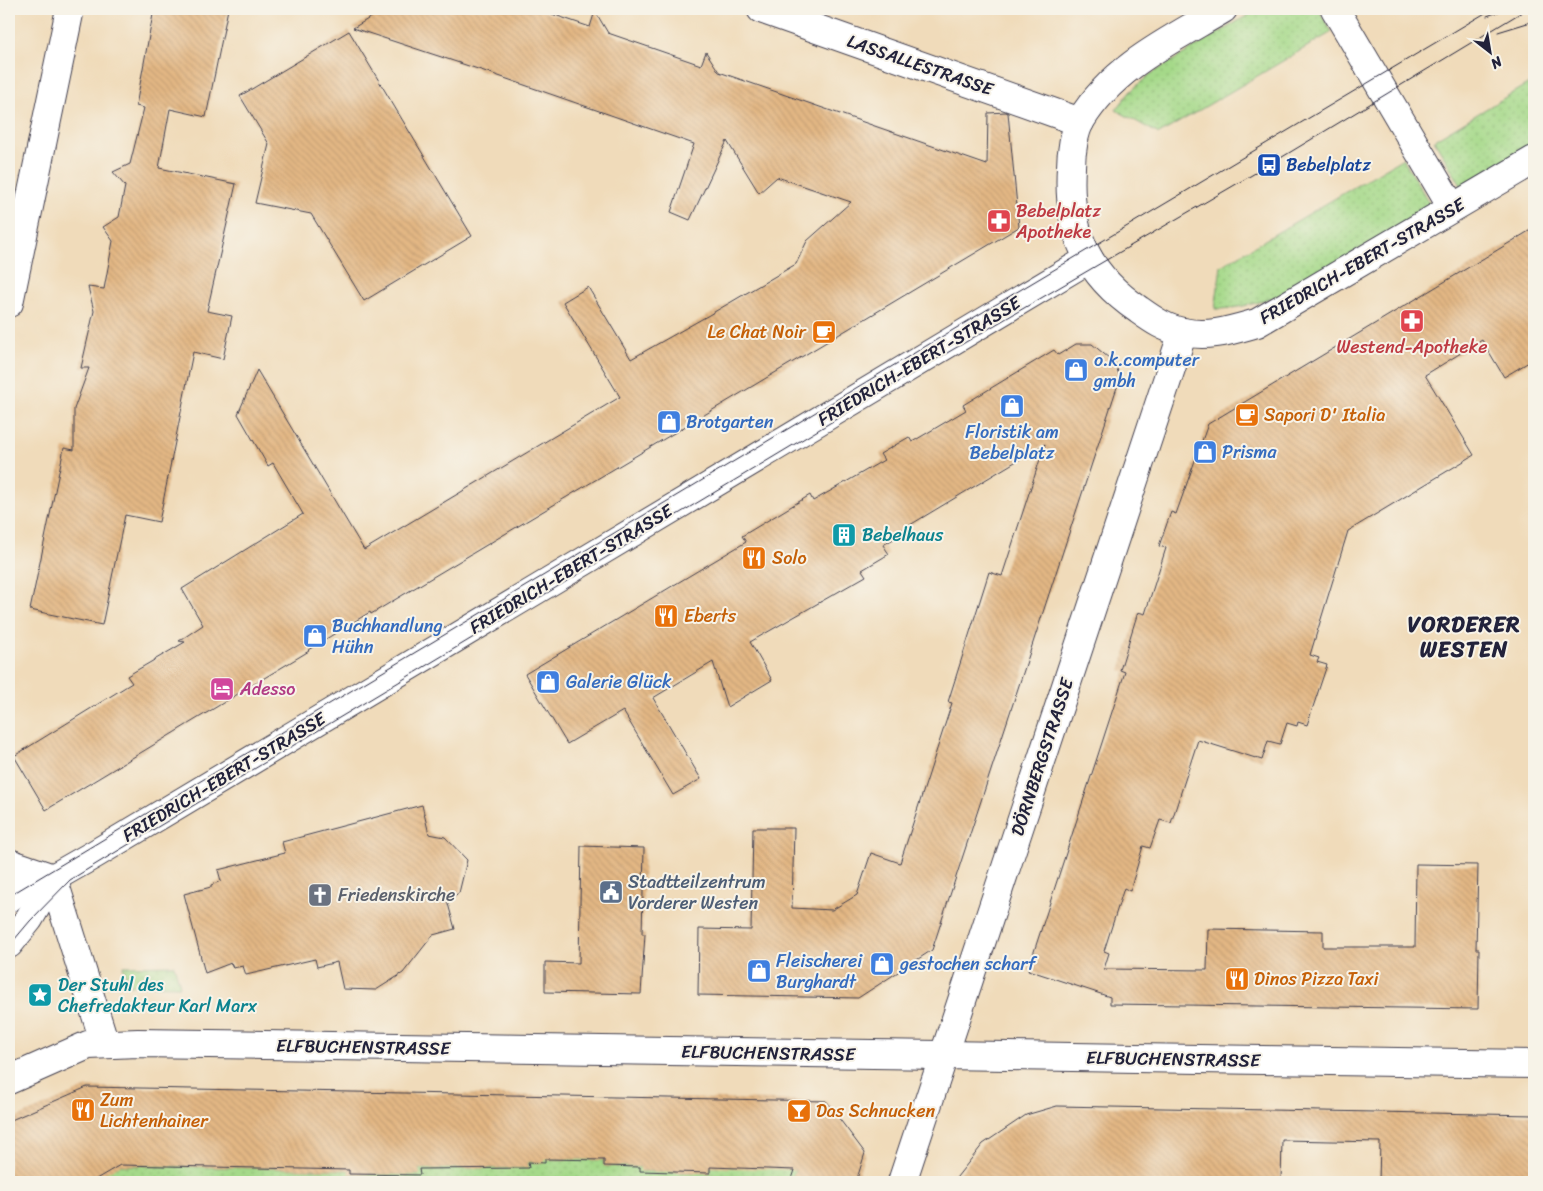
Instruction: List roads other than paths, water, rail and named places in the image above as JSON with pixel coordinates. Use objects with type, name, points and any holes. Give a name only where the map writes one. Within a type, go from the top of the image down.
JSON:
[{"type":"street","points":[[9,303],[70,9]]},
{"type":"street","name":"LASSALLESTRASSE","points":[[761,9],[1080,122]]},
{"type":"street","name":"FRIEDRICH-EBERT-STRASSE","points":[[1223,9],[1151,52],[1122,72],[1100,93],[1080,122],[1071,155],[1071,212],[1089,259],[1108,285],[1125,300],[1159,324],[1183,332],[1214,335],[1257,323],[1534,160]]},
{"type":"street","points":[[1335,9],[1447,199]]},
{"type":"street","name":"FRIEDRICH-EBERT-STRASSE","points":[[9,898],[13,894],[53,878],[1089,259]]},
{"type":"street","name":"DÖRNBERGSTRASSE","points":[[902,1182],[1183,332]]},
{"type":"street","points":[[9,863],[53,878],[105,1044]]},
{"type":"street","name":"FRIEDRICH-EBERT-STRASSE","points":[[9,944],[28,919],[53,878]]},
{"type":"street","name":"ELFBUCHENSTRASSE","points":[[9,1080],[88,1045],[138,1043],[1534,1064]]},
{"type":"tram line","points":[[9,896],[1492,9]]},
{"type":"tram line","points":[[1487,16],[1506,9]]},
{"type":"tram line","points":[[9,946],[30,921],[70,880],[923,367],[1269,165],[1527,9]]},
{"type":"tram line","points":[[1498,32],[1534,21]]},
{"type":"place","name":"Bebelplatz","points":[[1269,165]]},
{"type":"place","name":"Bebelplatz Apotheke","points":[[999,221]]},
{"type":"place","name":"Westend-Apotheke","points":[[1412,321]]},
{"type":"place","name":"Le Chat Noir","points":[[824,332]]},
{"type":"place","name":"o.k.computer gmbh","points":[[1076,370]]},
{"type":"place","name":"Floristik am Bebelplatz","points":[[1012,406]]},
{"type":"place","name":"Sapori D' Italia","points":[[1247,415]]},
{"type":"place","name":"Brotgarten","points":[[669,422]]},
{"type":"place","name":"Prisma","points":[[1205,452]]},
{"type":"place","name":"Bebelhaus","points":[[844,535]]},
{"type":"place","name":"Solo","points":[[754,558]]},
{"type":"place","name":"Eberts","points":[[666,616]]},
{"type":"place","name":"Buchhandlung Hühn","points":[[315,636]]},
{"type":"place","name":"Galerie Glück","points":[[548,682]]},
{"type":"place","name":"Adesso","points":[[222,689]]},
{"type":"place","name":"Stadtteilzentrum Vorderer Westen","points":[[611,892]]},
{"type":"place","name":"Friedenskirche","points":[[320,895]]},
{"type":"place","name":"gestochen scharf","points":[[882,964]]},
{"type":"place","name":"Fleischerei Burghardt","points":[[759,971]]},
{"type":"place","name":"Dinos Pizza Taxi","points":[[1237,979]]},
{"type":"place","name":"Der Stuhl des Chefredakteur Karl Marx","points":[[40,995]]},
{"type":"place","name":"Zum Lichtenhainer","points":[[83,1110]]},
{"type":"place","name":"Das Schnucken","points":[[799,1111]]},
{"type":"district","name":"VORDERER WESTEN","points":[[1464,636]]}]
